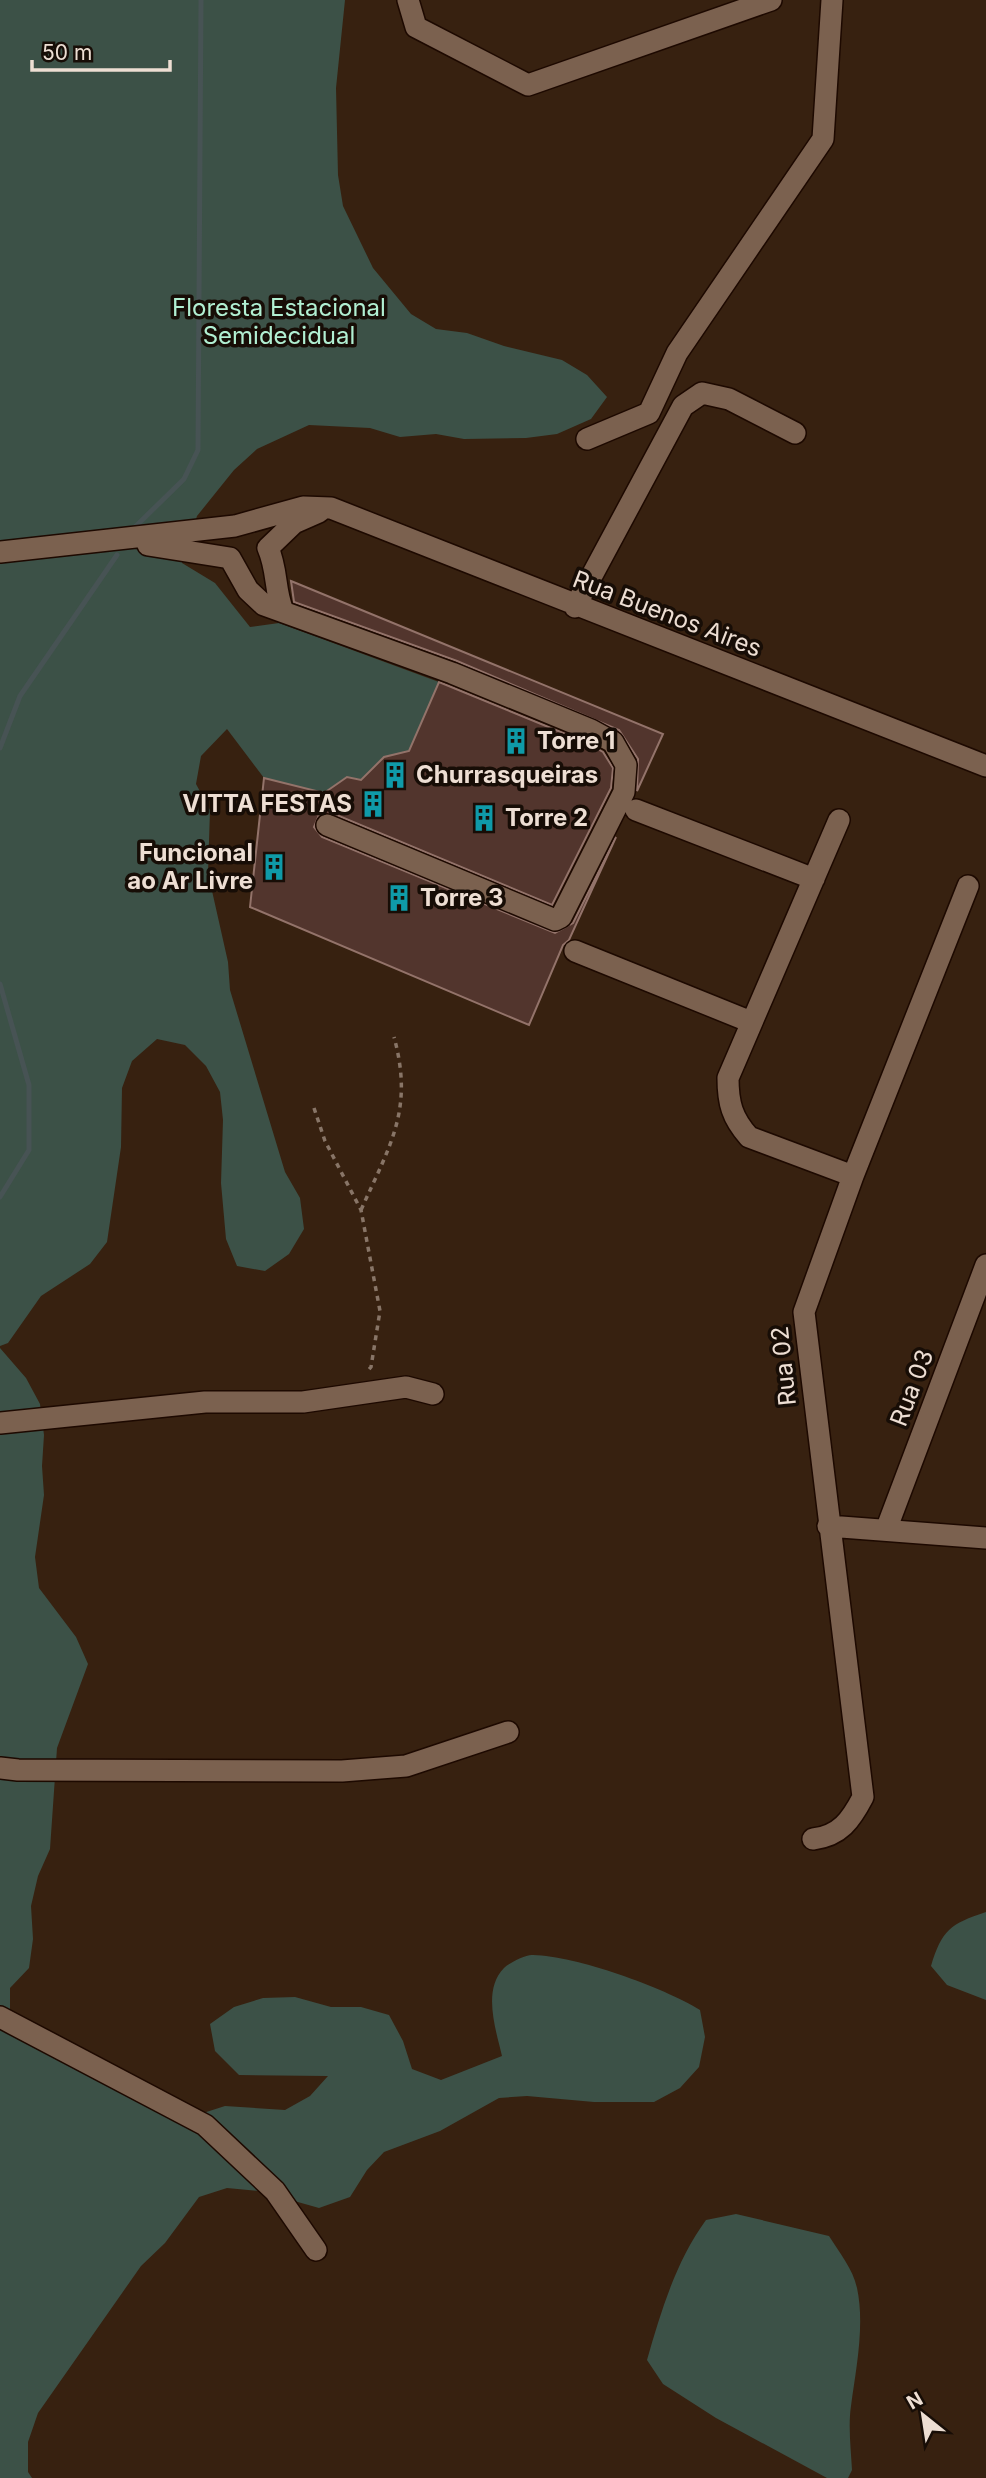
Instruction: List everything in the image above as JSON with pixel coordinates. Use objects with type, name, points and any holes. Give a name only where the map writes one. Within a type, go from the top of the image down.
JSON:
[{"type":"street","points":[[408,0],[416,27],[528,85],[771,0]]},
{"type":"street","points":[[587,439],[649,414],[677,353],[823,139],[832,0]]},
{"type":"street","points":[[575,607],[684,406],[702,393],[729,399],[796,433]]},
{"type":"street","name":"Rua Buenos Aires","points":[[0,552],[121,541],[246,524],[303,507],[331,508],[575,607],[986,766]]},
{"type":"street","name":"Rua Buenos Aires","points":[[121,541],[230,558],[248,566],[261,561],[268,548],[294,523],[331,508]]},
{"type":"street","points":[[283,611],[276,589],[277,572],[263,531],[246,524],[233,529],[226,540],[230,558],[248,590],[264,605],[452,673],[591,730],[613,742],[626,765],[624,792],[561,917],[555,920],[327,825]]},
{"type":"street","points":[[636,810],[814,879]]},
{"type":"street","points":[[839,820],[728,1078],[728,1103],[737,1124],[748,1137],[853,1177]]},
{"type":"street","name":"Rua 02","points":[[813,1839],[827,1838],[849,1823],[863,1797],[804,1312],[853,1177],[968,886]]},
{"type":"street","points":[[575,951],[751,1022]]},
{"type":"street","name":"Rua 03","points":[[887,1530],[986,1265]]},
{"type":"street","points":[[0,1423],[205,1402],[303,1402],[406,1387],[433,1394]]},
{"type":"street","points":[[828,1526],[986,1538]]},
{"type":"street","points":[[0,1768],[342,1771],[406,1766],[508,1732]]},
{"type":"street","points":[[0,2017],[205,2125],[275,2191],[316,2250]]},
{"type":"path","points":[[361,1210],[402,1109],[401,1061],[394,1037]]},
{"type":"path","points":[[314,1108],[325,1141],[361,1210],[380,1311],[371,1367],[360,1383],[339,1397]]},
{"type":"green space","name":"Floresta Estacional Semidecidual","points":[[0,0],[345,0],[336,88],[338,175],[343,206],[373,268],[411,314],[436,329],[467,333],[504,346],[562,360],[587,375],[607,397],[591,419],[557,434],[526,438],[464,439],[436,434],[400,437],[370,428],[309,425],[257,449],[234,470],[197,516],[182,563],[215,583],[250,627],[279,623],[439,682],[409,751],[384,757],[361,780],[347,777],[324,793],[264,778],[227,729],[201,756],[196,784],[210,810],[208,873],[228,962],[230,990],[285,1172],[300,1198],[304,1229],[289,1254],[265,1271],[237,1266],[226,1239],[221,1183],[223,1120],[220,1092],[206,1066],[185,1045],[157,1039],[132,1061],[122,1088],[121,1147],[107,1242],[90,1264],[41,1296],[8,1343],[0,1346]]},
{"type":"green space","points":[[0,1348],[26,1378],[40,1404],[44,1435],[44,1495],[35,1557],[39,1588],[76,1637],[88,1664],[57,1748],[50,1849],[38,1876],[31,1906],[33,1939],[29,1968],[10,1988],[10,2018],[197,2115],[225,2106],[285,2110],[310,2096],[328,2076],[239,2075],[215,2051],[210,2024],[234,2007],[263,1998],[295,1997],[331,2007],[361,2007],[389,2015],[403,2041],[412,2069],[441,2080],[502,2056],[492,2010],[494,1987],[504,1968],[530,1955],[572,1961],[619,1974],[684,2001],[700,2010],[705,2037],[699,2067],[680,2088],[654,2102],[594,2102],[527,2096],[499,2098],[440,2131],[384,2152],[367,2170],[350,2197],[319,2208],[259,2191],[227,2188],[199,2197],[165,2243],[141,2266],[38,2413],[28,2442],[28,2472],[32,2478],[0,2478]]},
{"type":"green space","points":[[986,1912],[986,2000],[947,1985],[931,1966],[939,1944],[949,1930],[964,1920]]},
{"type":"green space","points":[[736,2214],[829,2236],[852,2274],[859,2302],[860,2332],[850,2414],[852,2470],[848,2478],[827,2478],[716,2418],[663,2384],[647,2360],[670,2287],[695,2236],[706,2220]]},
{"type":"building","points":[[291,581],[663,734],[637,791],[638,759],[619,730],[457,661],[294,602]]},
{"type":"building","points":[[439,682],[585,742],[603,752],[613,768],[611,788],[552,905],[332,813],[319,815],[314,827],[322,837],[555,933],[573,923],[616,837],[569,940],[563,945],[529,1025],[250,907],[264,778],[324,793],[347,777],[361,780],[384,757],[409,751]]},
{"type":"waterway","points":[[135,527],[184,479],[198,450],[201,0]]},
{"type":"waterway","points":[[0,748],[20,696],[117,555]]},
{"type":"waterway","points":[[0,984],[29,1085],[29,1150],[0,1197]]},
{"type":"place","name":"Torre 1","points":[[516,741]]},
{"type":"place","name":"Churrasqueiras","points":[[395,775]]},
{"type":"place","name":"VITTA FESTAS","points":[[373,804]]},
{"type":"place","name":"Torre 2","points":[[484,818]]},
{"type":"place","name":"Funcional ao Ar Livre","points":[[274,867]]},
{"type":"place","name":"Torre 3","points":[[399,898]]}]
